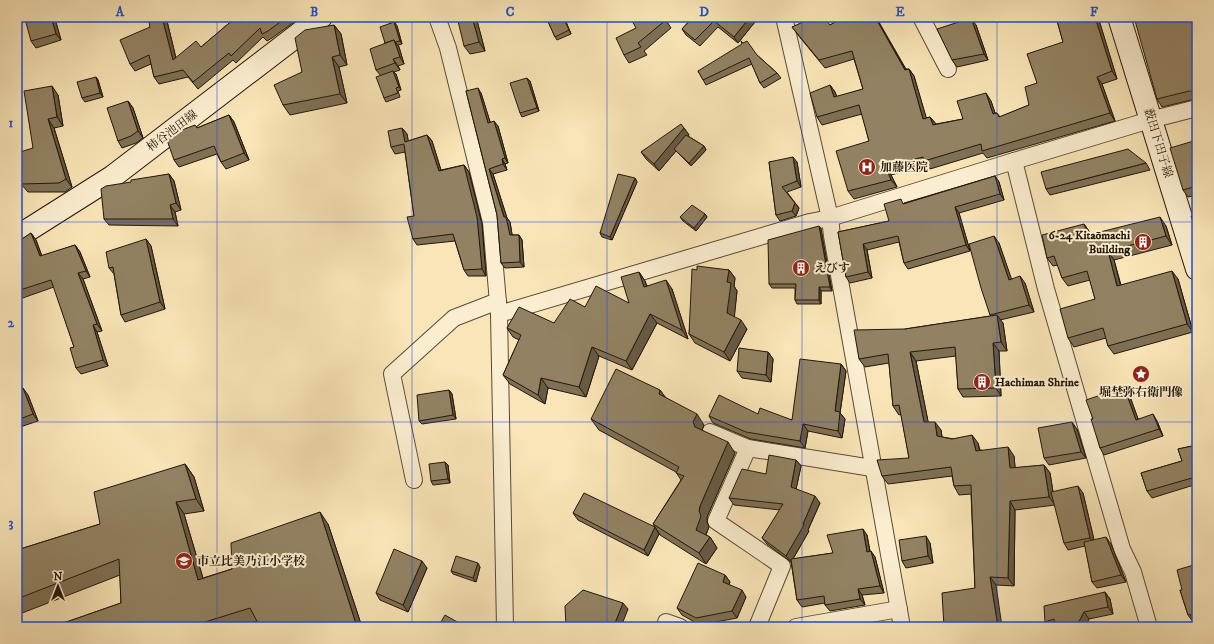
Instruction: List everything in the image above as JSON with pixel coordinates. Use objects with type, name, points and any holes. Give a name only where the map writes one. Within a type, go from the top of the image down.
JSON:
[{"type":"main road","name":"柿谷池田線","points":[[17,237],[112,177],[321,17]]},
{"type":"main road","name":"薮田下田子線","points":[[1119,17],[1197,269]]},
{"type":"street","points":[[437,17],[448,48],[491,222],[498,307],[505,627]]},
{"type":"street","points":[[784,17],[830,218],[872,468],[902,627]]},
{"type":"street","points":[[921,17],[948,69]]},
{"type":"street","points":[[414,480],[392,374],[454,318],[810,222],[830,218],[1150,120],[1197,108]]},
{"type":"street","points":[[1014,161],[1046,290],[1122,549],[1133,572],[1149,627]]},
{"type":"street","points":[[710,432],[748,448],[872,468]]},
{"type":"street","points":[[748,448],[716,520],[782,566],[757,627]]},
{"type":"street","points":[[796,627],[899,609]]},
{"type":"building","points":[[32,17],[51,17],[56,34],[31,41],[25,19]]},
{"type":"building","points":[[148,17],[162,17],[173,60],[196,41],[201,47],[234,19],[233,17],[287,17],[262,34],[260,28],[231,56],[229,53],[193,82],[183,70],[154,77],[149,55],[130,64],[120,40],[150,27]]},
{"type":"building","points":[[457,17],[472,17],[479,42],[464,46]]},
{"type":"building","points":[[546,17],[563,17],[569,30],[555,37]]},
{"type":"building","points":[[630,17],[664,17],[666,20],[638,43],[641,47],[624,55],[616,38],[636,28]]},
{"type":"building","points":[[693,17],[750,17],[734,37],[714,21],[695,40],[682,29]]},
{"type":"building","points":[[814,17],[824,17],[830,25],[844,17],[875,17],[905,70],[909,69],[923,119],[930,117],[933,125],[963,119],[957,101],[986,93],[993,114],[997,113],[999,117],[1029,105],[1025,87],[1037,83],[1027,54],[1063,42],[1056,17],[1095,17],[1112,71],[1097,77],[1110,113],[982,151],[981,144],[924,161],[923,157],[886,167],[891,180],[848,191],[836,151],[869,141],[859,105],[817,117],[810,93],[830,85],[834,97],[863,89],[852,51],[819,60],[792,27]]},
{"type":"building","points":[[1134,17],[1197,17],[1197,93],[1189,91],[1157,99]]},
{"type":"building","points":[[971,18],[984,54],[952,60],[937,29]]},
{"type":"building","points":[[394,22],[400,41],[395,42],[394,40],[385,43],[380,27]]},
{"type":"building","points":[[334,25],[340,55],[332,57],[340,94],[283,105],[274,85],[302,72],[295,38],[305,30]]},
{"type":"building","points":[[394,40],[400,57],[393,59],[395,63],[376,70],[370,49]]},
{"type":"building","points":[[741,41],[743,43],[747,41],[757,55],[777,73],[760,83],[749,58],[703,80],[698,71],[742,44]]},
{"type":"building","points":[[393,71],[399,87],[396,88],[398,93],[384,98],[376,77]]},
{"type":"building","points":[[96,77],[100,93],[82,98],[77,82]]},
{"type":"building","points":[[527,78],[537,108],[520,113],[510,83]]},
{"type":"building","points":[[52,86],[57,117],[48,119],[66,179],[59,183],[21,184],[17,170],[17,153],[33,148],[24,91]]},
{"type":"building","points":[[478,88],[488,123],[494,121],[505,158],[502,159],[503,164],[489,169],[504,217],[506,217],[510,235],[519,235],[520,262],[501,263],[497,215],[466,91]]},
{"type":"building","points":[[128,101],[138,131],[131,136],[118,141],[107,108]]},
{"type":"building","points":[[229,115],[244,153],[221,162],[214,146],[174,160],[167,140],[179,131],[195,125],[197,128]]},
{"type":"building","points":[[681,124],[684,128],[654,164],[641,152]]},
{"type":"building","points":[[402,128],[405,142],[427,135],[439,171],[464,165],[477,217],[482,269],[464,270],[453,234],[413,239],[407,217],[414,216],[404,144],[391,147],[388,131]]},
{"type":"building","points":[[686,135],[704,146],[689,163],[674,149]]},
{"type":"building","points":[[1197,140],[1197,186],[1183,190],[1170,148]]},
{"type":"building","points":[[1128,149],[1146,163],[1046,189],[1041,172]]},
{"type":"building","points":[[793,157],[797,181],[782,187],[795,203],[792,211],[776,215],[769,162]]},
{"type":"building","points":[[169,174],[176,203],[170,205],[173,219],[104,219],[101,189],[106,186],[131,182],[131,180]]},
{"type":"building","points":[[618,174],[635,178],[610,237],[600,233]]},
{"type":"building","points":[[995,176],[1000,194],[955,207],[966,245],[904,263],[898,236],[863,244],[868,272],[846,277],[838,232],[889,221],[884,204],[901,199],[903,204]]},
{"type":"building","points":[[692,205],[705,214],[694,228],[680,217]]},
{"type":"building","points":[[1197,214],[1197,234],[1191,216]]},
{"type":"building","points":[[1160,217],[1166,236],[1108,251],[1117,286],[1172,271],[1187,324],[1108,346],[1103,328],[1068,338],[1060,309],[1095,299],[1087,271],[1062,278],[1054,256],[1047,258],[1042,235],[1084,224],[1088,235]]},
{"type":"building","name":"えびす","points":[[819,226],[830,287],[819,287],[819,300],[795,300],[796,284],[769,284],[768,240]]},
{"type":"building","points":[[31,233],[40,256],[75,245],[86,271],[78,273],[97,324],[93,325],[103,360],[76,368],[70,348],[74,347],[51,280],[17,291],[17,241]]},
{"type":"building","points":[[994,236],[1009,280],[1020,276],[1029,305],[990,315],[969,244]]},
{"type":"building","points":[[146,239],[160,302],[121,315],[113,267],[109,268],[106,252]]},
{"type":"building","points":[[697,266],[729,270],[727,282],[731,283],[727,313],[741,320],[724,352],[689,334],[692,269],[697,270]]},
{"type":"building","points":[[639,272],[644,287],[666,280],[682,330],[650,314],[626,361],[592,347],[579,387],[541,378],[538,395],[503,375],[521,335],[507,328],[519,307],[554,323],[570,299],[585,307],[596,286],[629,303],[621,277]]},
{"type":"building","points":[[997,315],[1001,342],[993,343],[996,388],[958,389],[955,347],[910,352],[924,422],[935,422],[937,436],[952,439],[972,435],[976,451],[1008,447],[1010,468],[1044,465],[1049,497],[1010,501],[1008,578],[990,577],[998,627],[944,627],[942,593],[975,588],[971,485],[954,486],[951,467],[882,476],[877,460],[909,458],[899,405],[893,406],[888,354],[859,359],[854,330],[905,329]]},
{"type":"building","points":[[739,348],[768,352],[766,375],[737,371]]},
{"type":"building","points":[[800,359],[841,364],[835,411],[840,412],[838,431],[803,424],[800,441],[746,432],[709,416],[719,395],[758,414],[760,408],[792,420]]},
{"type":"building","points":[[616,369],[660,390],[659,394],[697,414],[693,422],[695,427],[728,442],[700,506],[699,511],[701,516],[696,530],[710,537],[699,553],[653,524],[684,476],[676,473],[679,467],[591,419]]},
{"type":"building","points":[[1124,387],[1136,420],[1153,414],[1159,429],[1100,448],[1091,419],[1093,419],[1086,400]]},
{"type":"building","points":[[23,388],[33,414],[17,420],[17,390]]},
{"type":"building","points":[[449,390],[453,415],[419,421],[417,395]]},
{"type":"building","points":[[1072,422],[1081,452],[1044,458],[1038,428]]},
{"type":"building","points":[[1197,445],[1197,497],[1192,478],[1147,491],[1141,473],[1182,461],[1178,449]]},
{"type":"building","points":[[769,455],[796,460],[791,487],[815,496],[803,524],[804,525],[786,556],[762,538],[783,504],[729,498],[742,469],[766,474]]},
{"type":"building","points":[[445,462],[448,479],[431,481],[429,464]]},
{"type":"building","points":[[185,464],[196,499],[176,502],[198,580],[232,569],[231,543],[320,512],[357,627],[260,627],[250,608],[189,627],[52,627],[121,603],[119,559],[17,599],[17,550],[100,524],[94,492]]},
{"type":"building","points":[[1078,486],[1090,538],[1064,543],[1051,492]]},
{"type":"building","points":[[584,493],[655,527],[644,550],[573,513]]},
{"type":"building","points":[[863,529],[867,552],[871,551],[880,586],[858,589],[860,599],[825,605],[824,596],[797,600],[791,559],[833,553],[827,535]]},
{"type":"building","points":[[926,536],[928,556],[902,561],[899,540]]},
{"type":"building","points":[[1106,537],[1121,575],[1092,582],[1084,542]]},
{"type":"building","points":[[394,549],[422,561],[403,605],[376,593]]},
{"type":"building","points":[[456,556],[478,563],[473,578],[451,571]]},
{"type":"building","points":[[698,563],[725,575],[723,582],[742,590],[732,611],[696,618],[677,608]]},
{"type":"building","points":[[1197,564],[1196,627],[1190,614],[1188,615],[1180,590],[1182,590],[1177,570]]},
{"type":"building","points":[[583,590],[623,603],[615,623],[615,627],[566,627],[565,606]]},
{"type":"building","points":[[1105,592],[1108,607],[1084,612],[1078,623],[1078,627],[1055,627],[1054,619],[1045,622],[1044,606]]},
{"type":"building","points":[[445,615],[466,627],[438,627]]},
{"type":"place","name":"加藤医院","points":[[867,167]]},
{"type":"place","name":"6-24 Kitaōmachi Building","points":[[1143,242]]},
{"type":"place","name":"えびす","points":[[801,268]]},
{"type":"place","name":"堀埜弥右衛門像","points":[[1141,374]]},
{"type":"place","name":"Hachiman Shrine","points":[[982,382]]},
{"type":"place","name":"市立比美乃江小学校","points":[[184,561]]}]
